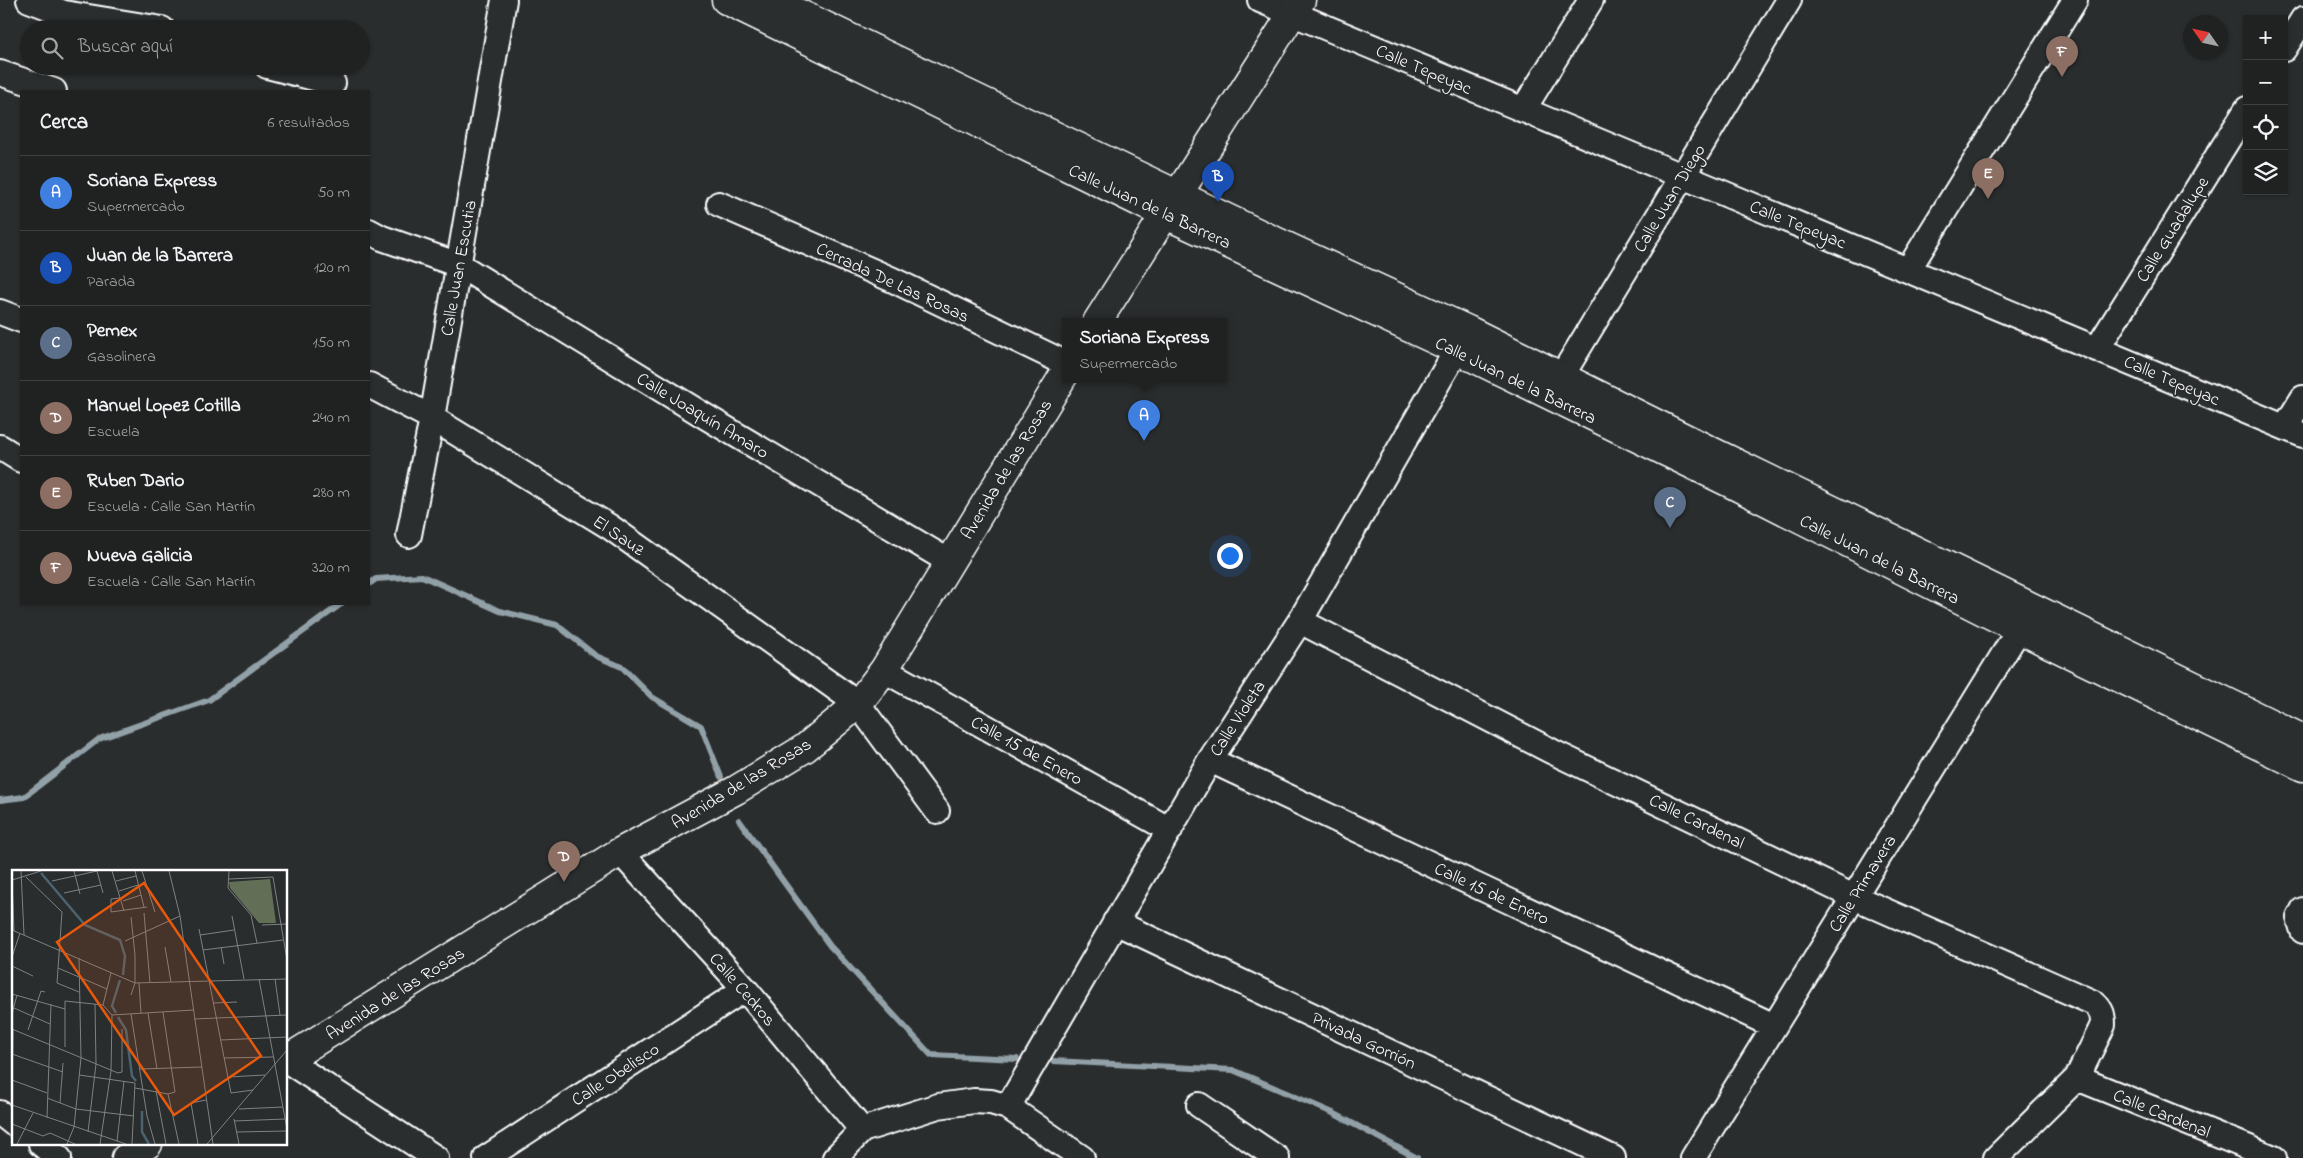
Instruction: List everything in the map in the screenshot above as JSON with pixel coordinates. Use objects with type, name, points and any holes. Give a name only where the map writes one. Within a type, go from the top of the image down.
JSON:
[{"type":"main road","name":"Calle Juan de la Barrera","points":[[726,0],[1462,340],[2026,619],[2303,766]]},
{"type":"main road","name":"Calle Juan de la Barrera","points":[[771,0],[1170,204]]},
{"type":"main road","points":[[1099,318],[1170,204],[1297,7]]},
{"type":"main road","name":"Avenida de las Rosas","points":[[288,1059],[620,852],[736,790],[805,748],[858,704],[884,670],[1062,378]]},
{"type":"main road","name":"Calle Juan de la Barrera","points":[[2026,619],[2303,739]]},
{"type":"main road","points":[[126,1158],[145,1146]]},
{"type":"street","points":[[29,0],[64,13],[107,20]]},
{"type":"street","name":"Calle Juan Escutia","points":[[409,535],[432,418],[504,0]]},
{"type":"street","name":"Calle Tepeyac","points":[[1260,0],[1297,7],[1523,110],[2294,431]]},
{"type":"street","points":[[1523,110],[1591,0]]},
{"type":"street","name":"Calle Juan Diego","points":[[1555,386],[1789,0]]},
{"type":"street","points":[[1908,270],[2075,0]]},
{"type":"street","points":[[2288,43],[2303,19]]},
{"type":"street","points":[[0,73],[51,90]]},
{"type":"street","points":[[302,75],[334,83]]},
{"type":"street","name":"Calle Guadalupe","points":[[2097,349],[2243,115]]},
{"type":"street","name":"Cerrada De Las Rosas","points":[[719,204],[893,280],[1062,362]]},
{"type":"street","name":"Calle Joaquín Amaro","points":[[370,232],[382,238],[459,265],[708,418],[950,562]]},
{"type":"street","points":[[0,312],[20,320]]},
{"type":"street","name":"Calle Violeta","points":[[1008,1107],[1210,760],[1300,621],[1462,340]]},
{"type":"street","name":"El Sauz","points":[[370,386],[432,418],[610,527],[858,704],[937,811]]},
{"type":"street","points":[[2294,431],[2303,398]]},
{"type":"street","points":[[0,447],[20,459]]},
{"type":"street","name":"Calle Primavera","points":[[1693,1158],[2026,619]]},
{"type":"street","name":"Calle Cardenal","points":[[1300,621],[1553,752],[1854,897],[2094,1004],[2100,1008],[2103,1017],[2102,1026],[2077,1078],[2274,1158]]},
{"type":"street","name":"Calle 15 de Enero","points":[[884,670],[1170,830]]},
{"type":"street","name":"Calle 15 de Enero","points":[[1210,760],[1774,1026]]},
{"type":"street","name":"Calle Cedros","points":[[620,852],[745,989],[862,1130]]},
{"type":"street","points":[[2303,910],[2299,918],[2303,931]]},
{"type":"street","name":"Privada Gorrión","points":[[1115,922],[1613,1158]]},
{"type":"street","name":"Calle Obelisco","points":[[486,1158],[745,989]]},
{"type":"street","points":[[288,1061],[436,1158]]},
{"type":"street","points":[[1996,1158],[2077,1078]]},
{"type":"street","points":[[835,1158],[862,1130],[938,1106],[974,1101],[991,1102],[1008,1107],[1082,1158]]},
{"type":"street","points":[[1199,1105],[1277,1158]]},
{"type":"street","points":[[0,1113],[12,1122]]},
{"type":"street","points":[[44,1146],[59,1158]]},
{"type":"waterway","points":[[370,583],[376,579],[422,576],[500,611],[557,625],[596,656],[622,667],[652,697],[701,726],[721,777]]},
{"type":"waterway","points":[[0,800],[24,797],[99,739],[209,700],[340,605]]},
{"type":"waterway","points":[[739,820],[830,946],[931,1055],[1017,1059]]},
{"type":"waterway","points":[[1053,1061],[1233,1070],[1333,1113],[1417,1158]]},
{"type":"place","name":"Nueva Galicia","points":[[2062,77]]},
{"type":"place","name":"Ruben Dario","points":[[1988,199]]},
{"type":"place","name":"Juan de la Barrera","points":[[1218,202]]},
{"type":"place","name":"Soriana Express","points":[[1144,441]]},
{"type":"place","name":"Pemex","points":[[1670,528]]},
{"type":"place","name":"Manuel Lopez Cotilla","points":[[564,882]]}]
